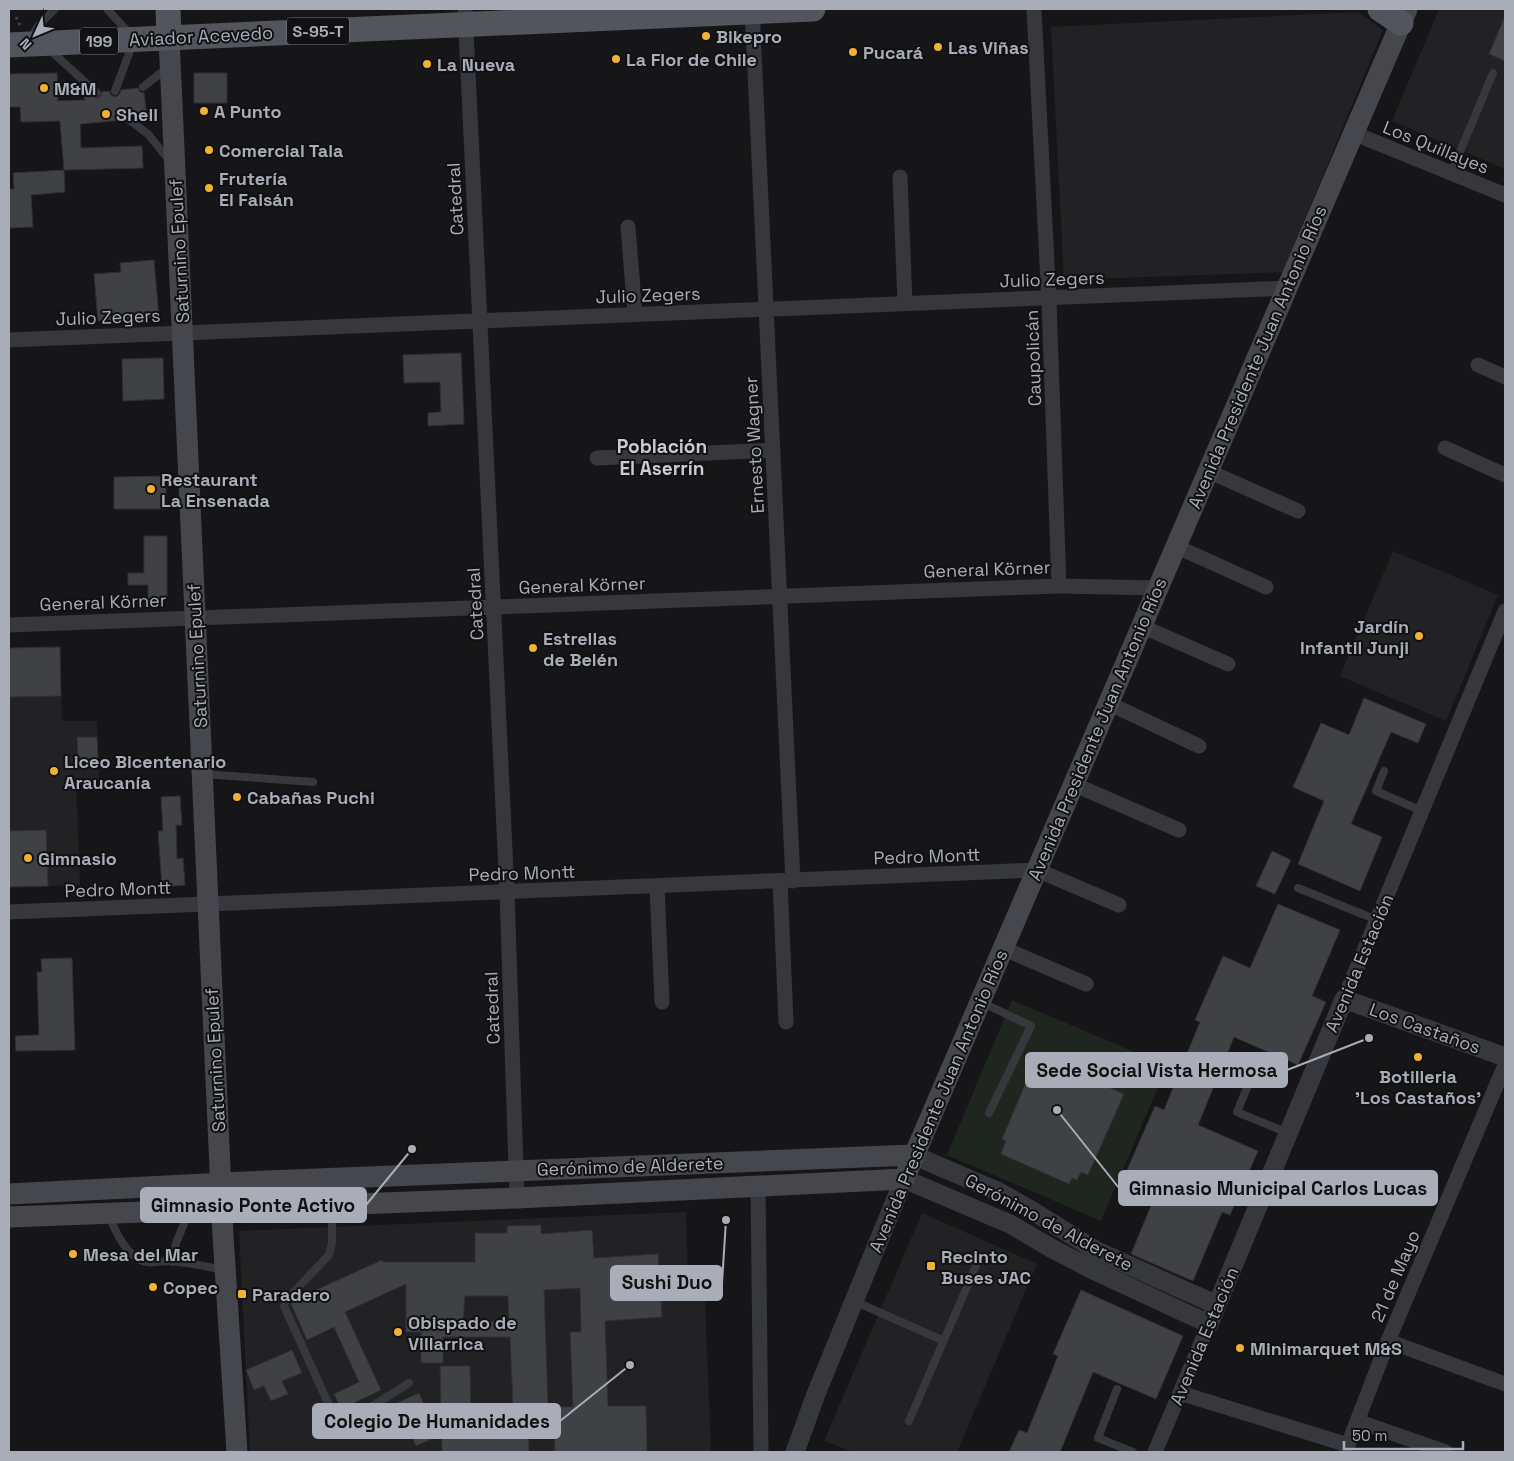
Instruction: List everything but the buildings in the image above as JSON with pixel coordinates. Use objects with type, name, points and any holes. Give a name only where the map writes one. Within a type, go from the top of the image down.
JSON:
[{"type":"main road","name":"Saturnino Epulef","points":[[168,9],[224,1271],[237,1452]]},
{"type":"main road","name":"Aviador Acevedo","points":[[27,44],[169,38],[466,17],[813,9]]},
{"type":"main road","points":[[1380,9],[1404,16]]},
{"type":"main road","name":"Avenida Presidente Juan Antonio Ríos","points":[[904,1179],[1404,16]]},
{"type":"main road","name":"Gerónimo de Alderete","points":[[9,1194],[515,1170],[913,1155]]},
{"type":"main road","name":"Gerónimo de Alderete","points":[[9,1217],[516,1198],[904,1179]]},
{"type":"street","name":"Caupolicán","points":[[1034,9],[1049,298],[1059,586]]},
{"type":"street","name":"Ernesto Wagner","points":[[752,10],[780,596],[787,881],[786,1022]]},
{"type":"street","name":"Catedral","points":[[466,17],[507,892],[516,1198]]},
{"type":"street","name":"Los Quillayes","points":[[1353,133],[1505,194]]},
{"type":"street","points":[[900,177],[906,303]]},
{"type":"street","points":[[628,227],[635,314]]},
{"type":"street","name":"Julio Zegers","points":[[9,340],[1288,288]]},
{"type":"street","points":[[1478,365],[1505,378]]},
{"type":"street","points":[[1445,448],[1505,475]]},
{"type":"street","points":[[597,458],[773,450]]},
{"type":"street","points":[[1208,471],[1298,511]]},
{"type":"street","points":[[1175,546],[1266,587]]},
{"type":"street","name":"General Körner","points":[[9,624],[1059,586],[1157,588]]},
{"type":"street","name":"Avenida Estación","points":[[1155,1452],[1505,611]]},
{"type":"street","points":[[1141,626],[1228,664]]},
{"type":"street","points":[[1108,703],[1200,746]]},
{"type":"street","points":[[1073,784],[1179,830]]},
{"type":"street","points":[[1037,870],[1119,906]]},
{"type":"street","name":"Pedro Montt","points":[[9,912],[1037,870]]},
{"type":"street","points":[[657,886],[662,1002]]},
{"type":"street","points":[[1002,948],[1086,984]]},
{"type":"street","name":"Los Castaños","points":[[1344,999],[1505,1057]]},
{"type":"street","name":"21 de Mayo","points":[[1180,1393],[1348,1445],[1388,1341],[1505,1065]]},
{"type":"street","name":"Gerónimo de Alderete","points":[[913,1155],[999,1192],[1096,1250],[1217,1304]]},
{"type":"street","name":"Gerónimo de Alderete","points":[[904,1179],[1010,1224],[1088,1267],[1209,1324]]},
{"type":"street","name":"Avenida Presidente Juan Antonio Ríos","points":[[795,1452],[816,1394],[904,1179]]},
{"type":"street","points":[[758,1185],[761,1452]]},
{"type":"street","points":[[1388,1341],[1505,1384]]},
{"type":"street","points":[[1357,1421],[1446,1452]]},
{"type":"lane","points":[[55,9],[38,26],[27,44],[97,92]]},
{"type":"lane","points":[[108,9],[135,39],[115,91]]},
{"type":"lane","points":[[143,87],[171,65]]},
{"type":"lane","points":[[1451,173],[1493,73]]},
{"type":"lane","points":[[128,119],[157,144],[176,170]]},
{"type":"lane","points":[[1384,772],[1376,791],[1422,811]]},
{"type":"lane","points":[[202,774],[313,782]]},
{"type":"lane","points":[[1298,888],[1377,920]]},
{"type":"lane","points":[[980,1001],[1031,1026],[989,1113]]},
{"type":"lane","points":[[1256,1066],[1236,1112],[1288,1132]]},
{"type":"lane","points":[[332,1204],[332,1243],[329,1255],[286,1300],[284,1306],[333,1414],[341,1420],[349,1421],[409,1383]]},
{"type":"lane","points":[[172,1262],[176,1243],[190,1210]]},
{"type":"lane","points":[[108,1213],[119,1238],[135,1256],[146,1262],[201,1264],[224,1271]]},
{"type":"lane","points":[[909,1421],[976,1266]]},
{"type":"lane","points":[[854,1301],[944,1341]]},
{"type":"lane","points":[[1117,1389],[1098,1438],[1133,1452]]},
{"type":"shaded area","points":[[1439,9],[1505,9],[1505,169],[1392,121]]},
{"type":"shaded area","points":[[1358,12],[1383,30],[1283,272],[1064,280],[1051,27]]},
{"type":"shaded area","name":"Jardín Infantil Junji","points":[[1393,551],[1498,595],[1446,721],[1340,676]]},
{"type":"shaded area","name":"Liceo Bicentenario Araucanía","points":[[60,647],[62,721],[97,721],[99,782],[76,783],[80,885],[9,887],[9,648]]},
{"type":"shaded area","points":[[1012,1000],[1167,1066],[1101,1221],[947,1155]]},
{"type":"shaded area","name":"Obispado de Villarrica","points":[[686,1212],[688,1278],[704,1277],[711,1452],[250,1452],[239,1231]]},
{"type":"shaded area","points":[[922,1213],[1037,1264],[957,1452],[854,1452],[824,1441]]},
{"type":"place","name":"Bikepro","points":[[706,36]]},
{"type":"place","name":"Las Viñas","points":[[938,47]]},
{"type":"place","name":"Pucará","points":[[853,52]]},
{"type":"place","name":"La Flor de Chile","points":[[616,59]]},
{"type":"place","name":"La Nueva","points":[[427,64]]},
{"type":"place","name":"M&M","points":[[44,88]]},
{"type":"place","name":"A Punto","points":[[204,111]]},
{"type":"place","name":"Shell","points":[[106,114]]},
{"type":"place","name":"Comercial Tala","points":[[209,150]]},
{"type":"place","name":"Frutería El Faisán","points":[[209,188]]},
{"type":"place","name":"Restaurant La Ensenada","points":[[151,489]]},
{"type":"place","name":"Jardín Infantil Junji","points":[[1419,636]]},
{"type":"place","name":"Estrellas de Belén","points":[[533,648]]},
{"type":"place","name":"Liceo Bicentenario Araucanía","points":[[54,771]]},
{"type":"place","name":"Cabañas Puchi","points":[[237,797]]},
{"type":"place","name":"Gimnasio","points":[[28,858]]},
{"type":"place","name":"Sede Social Vista Hermosa","points":[[1369,1038]]},
{"type":"place","name":"Botilleria 'Los Castaños'","points":[[1418,1057]]},
{"type":"place","name":"Gimnasio Municipal Carlos Lucas","points":[[1057,1110]]},
{"type":"place","name":"Gimnasio Ponte Activo","points":[[412,1149]]},
{"type":"place","name":"Sushi Duo","points":[[726,1220]]},
{"type":"place","name":"Mesa del Mar","points":[[73,1254]]},
{"type":"place","name":"Recinto Buses JAC","points":[[931,1266]]},
{"type":"place","name":"Copec","points":[[153,1287]]},
{"type":"place","name":"Paradero","points":[[242,1294]]},
{"type":"place","name":"Obispado de Villarrica","points":[[398,1332]]},
{"type":"place","name":"Minimarquet M&S","points":[[1240,1348]]},
{"type":"place","name":"Colegio De Humanidades","points":[[630,1365]]},
{"type":"district","name":"Población El Aserrín","points":[[662,457]]}]
